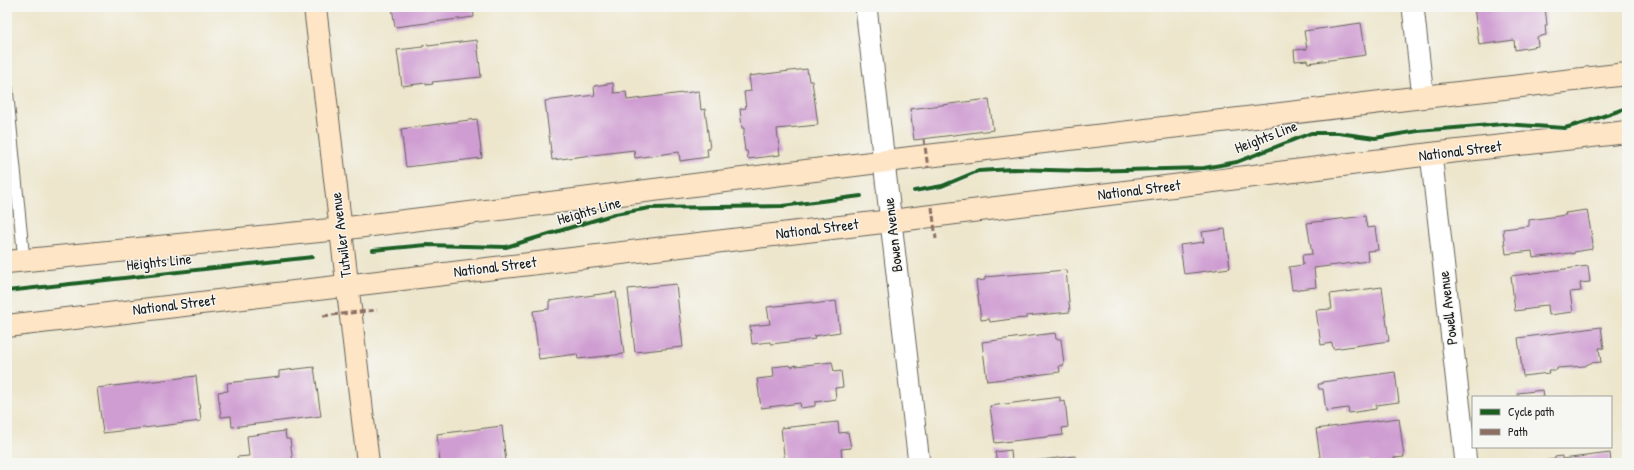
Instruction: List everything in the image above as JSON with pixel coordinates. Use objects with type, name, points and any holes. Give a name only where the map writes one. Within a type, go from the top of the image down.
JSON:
[{"type":"main road","name":"Tutwiler Avenue","points":[[315,7],[368,463]]},
{"type":"main road","points":[[16,261],[340,229],[1423,97],[1627,74]]},
{"type":"main road","name":"National Street","points":[[7,326],[347,284],[891,221],[1430,154],[1627,132]]},
{"type":"street","name":"Bowen Avenue","points":[[866,7],[919,463]]},
{"type":"street","points":[[1413,7],[1423,97]]},
{"type":"street","name":"Powell Avenue","points":[[1430,154],[1466,463]]},
{"type":"lane","points":[[7,88],[16,261]]},
{"type":"building","points":[[392,7],[473,7],[474,17],[395,27]]},
{"type":"building","points":[[1474,7],[1487,7],[1487,9],[1506,7],[1545,7],[1547,25],[1545,25],[1546,35],[1537,37],[1538,46],[1515,50],[1514,40],[1479,45]]},
{"type":"building","points":[[1361,23],[1366,55],[1308,63],[1307,60],[1295,61],[1294,50],[1307,49],[1304,31]]},
{"type":"building","points":[[477,40],[481,77],[432,82],[433,84],[426,85],[426,83],[402,86],[397,50],[423,47],[423,45],[428,44],[428,46]]},
{"type":"building","points":[[807,69],[809,81],[812,81],[818,125],[777,129],[780,155],[748,159],[747,151],[745,151],[743,135],[744,128],[742,128],[740,109],[746,108],[744,92],[751,91],[749,76]]},
{"type":"building","points":[[613,83],[614,93],[626,92],[627,100],[699,91],[701,110],[705,109],[710,149],[707,149],[708,157],[680,161],[679,152],[635,158],[634,150],[552,160],[545,101],[595,95],[594,86]]},
{"type":"building","points":[[989,99],[993,130],[914,140],[910,109]]},
{"type":"building","points":[[477,119],[482,158],[406,167],[401,129]]},
{"type":"building","points":[[1587,210],[1593,243],[1592,249],[1574,252],[1574,254],[1570,253],[1533,258],[1532,251],[1506,254],[1503,229],[1529,226],[1529,220],[1566,215],[1565,213]]},
{"type":"building","points":[[1365,216],[1367,228],[1375,227],[1378,250],[1367,251],[1368,261],[1314,268],[1316,287],[1292,290],[1289,267],[1303,265],[1302,255],[1312,254],[1307,223]]},
{"type":"building","points":[[1225,229],[1230,268],[1184,274],[1180,245],[1204,242],[1202,232]]},
{"type":"building","points":[[1588,266],[1590,282],[1580,283],[1581,291],[1570,292],[1573,312],[1549,315],[1548,305],[1515,311],[1511,276]]},
{"type":"building","points":[[1066,270],[1070,312],[1026,316],[1027,318],[990,322],[989,319],[981,320],[976,281],[985,280],[985,277]]},
{"type":"building","points":[[676,284],[683,347],[635,352],[628,289]]},
{"type":"building","points":[[1382,287],[1389,341],[1333,349],[1332,343],[1321,345],[1316,310],[1332,309],[1330,294]]},
{"type":"building","points":[[616,292],[624,354],[578,359],[577,354],[539,359],[533,311],[549,309],[549,301]]},
{"type":"building","points":[[836,301],[840,332],[814,336],[815,339],[771,344],[770,342],[752,344],[750,326],[770,324],[767,307]]},
{"type":"building","points":[[1601,327],[1604,348],[1599,348],[1601,362],[1590,363],[1585,366],[1557,368],[1557,370],[1548,370],[1549,373],[1523,376],[1518,338]]},
{"type":"building","points":[[1055,333],[1056,339],[1061,339],[1064,365],[1059,366],[1060,372],[987,381],[982,342]]},
{"type":"building","points":[[832,362],[834,372],[841,371],[843,387],[835,388],[836,399],[815,402],[815,406],[801,408],[800,403],[761,408],[757,379],[774,377],[773,367],[790,365],[791,367],[796,365]]},
{"type":"building","points":[[314,367],[321,416],[232,427],[231,416],[221,417],[218,392],[228,391],[227,383],[279,377],[279,371]]},
{"type":"building","points":[[1395,372],[1399,402],[1376,405],[1376,409],[1349,413],[1348,408],[1326,411],[1323,389],[1319,389],[1318,384],[1322,384],[1322,382]]},
{"type":"building","points":[[196,376],[201,421],[103,433],[97,388]]},
{"type":"building","points":[[1543,390],[1544,396],[1518,396],[1518,393]]},
{"type":"building","points":[[1060,397],[1060,402],[1065,401],[1068,427],[1062,428],[1063,435],[995,443],[990,406]]},
{"type":"building","points":[[1399,418],[1404,457],[1394,458],[1395,463],[1370,463],[1369,460],[1344,463],[1321,463],[1316,429]]},
{"type":"building","points":[[838,422],[839,433],[848,432],[851,448],[841,449],[842,460],[821,463],[785,463],[781,428]]},
{"type":"building","points":[[502,426],[506,463],[440,463],[437,434]]},
{"type":"building","points":[[285,431],[286,439],[290,439],[293,463],[238,463],[237,457],[249,456],[247,436]]},
{"type":"building","points":[[1011,450],[1012,463],[997,463],[995,452]]},
{"type":"building","points":[[1610,453],[1611,463],[1532,463],[1555,459],[1555,457],[1562,456],[1562,459]]},
{"type":"building","points":[[1075,456],[1076,463],[1024,463],[1024,462]]},
{"type":"marked path","points":[[924,139],[928,168]]},
{"type":"marked path","points":[[932,207],[936,239]]},
{"type":"marked path","points":[[323,316],[377,310]]},
{"type":"cycle path","name":"Heights Line","points":[[914,191],[942,186],[978,171],[1013,169],[1086,171],[1204,168],[1237,162],[1311,133],[1338,133],[1375,138],[1418,131],[1503,124],[1565,128],[1627,108]]},
{"type":"cycle path","name":"Heights Line","points":[[373,250],[426,245],[506,247],[615,214],[650,208],[782,206],[861,196]]},
{"type":"cycle path","name":"Heights Line","points":[[7,291],[313,257]]}]
